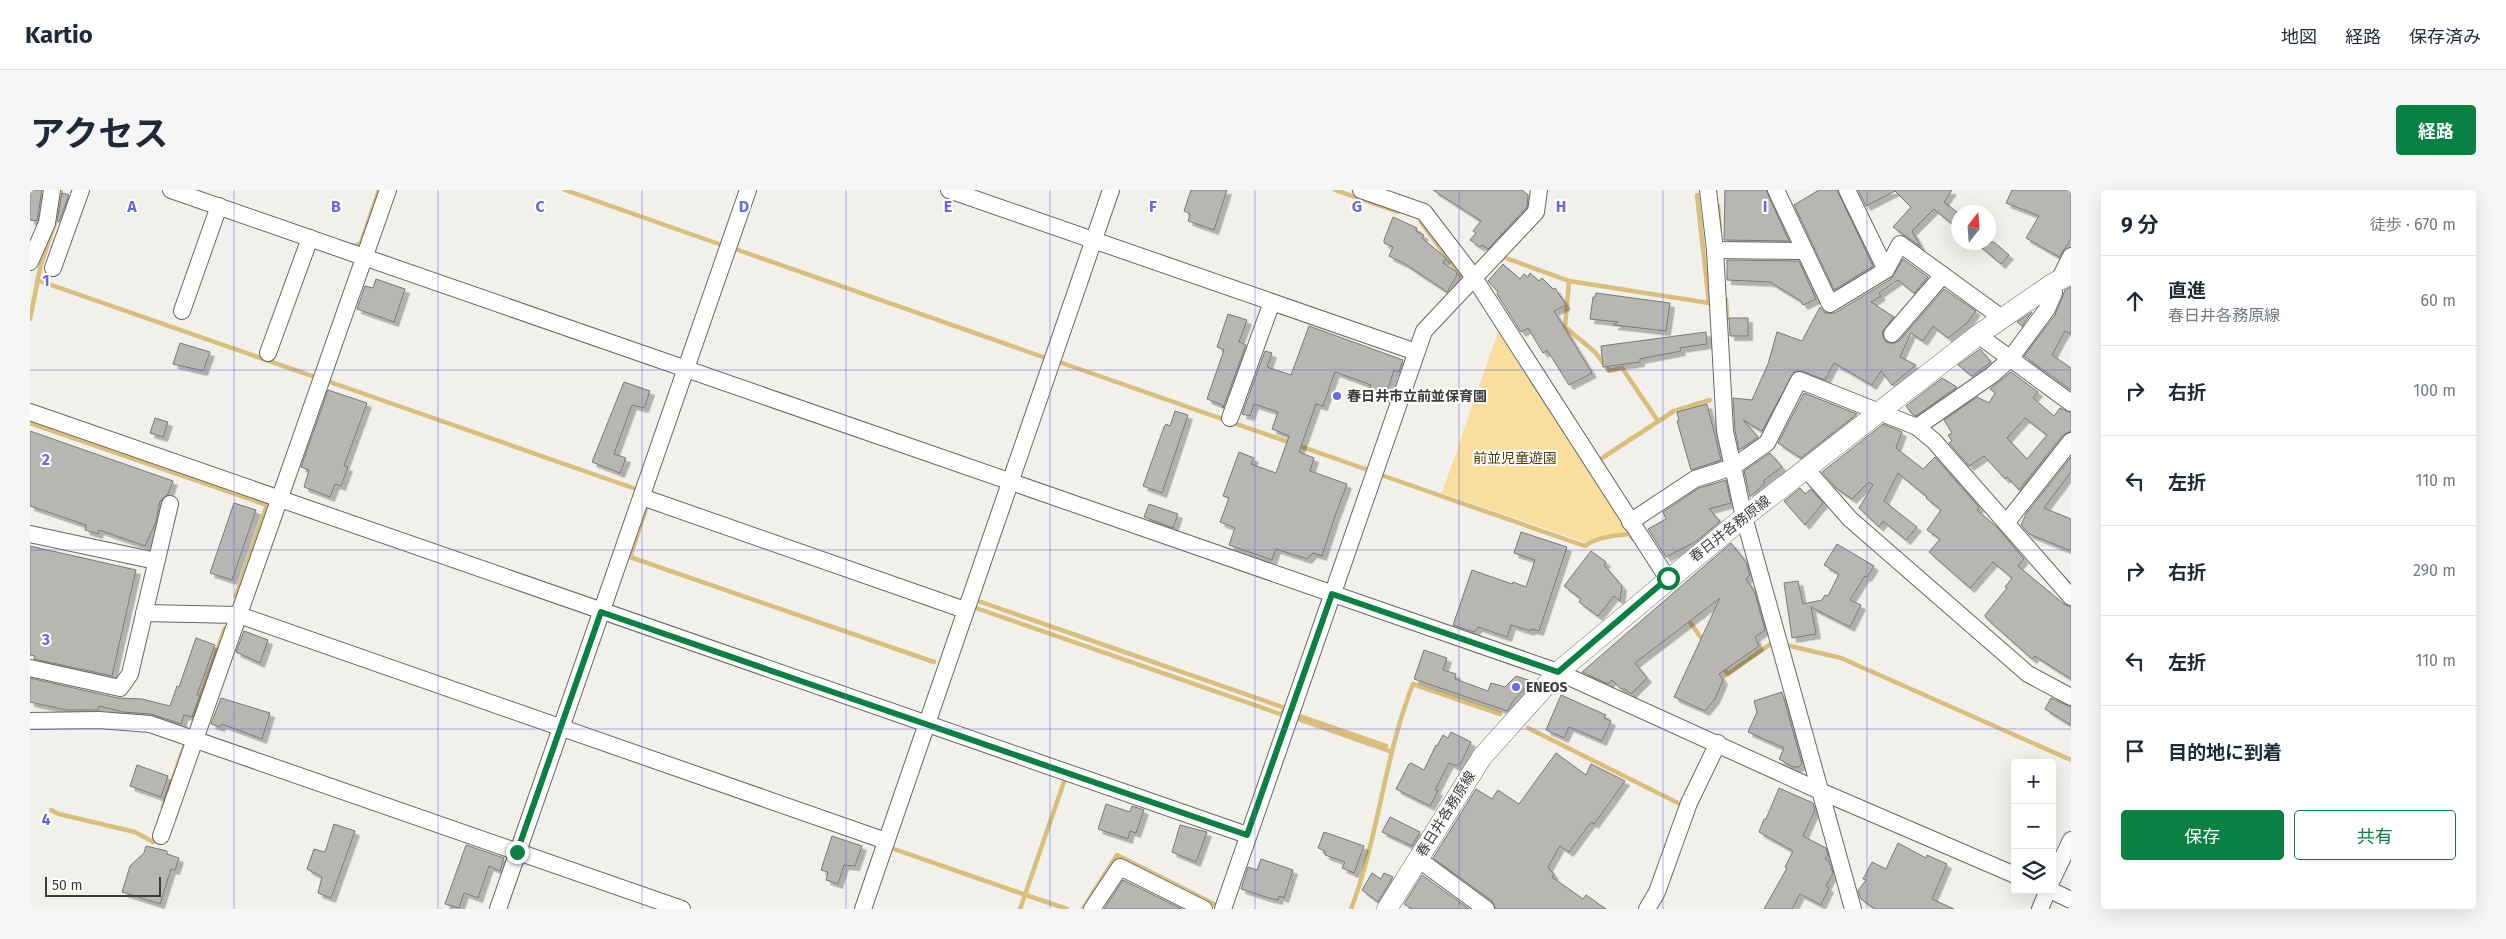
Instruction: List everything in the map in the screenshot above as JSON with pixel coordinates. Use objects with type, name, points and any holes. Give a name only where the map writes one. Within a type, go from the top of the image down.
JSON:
[{"type":"main road","name":"春日井各務原線","points":[[1387,909],[1482,757],[1558,672],[1668,578],[1744,517],[1807,470],[1978,335],[2061,279]]},
{"type":"street","points":[[30,262],[47,223],[52,190]]},
{"type":"street","points":[[53,268],[81,190]]},
{"type":"street","points":[[171,190],[1558,672],[1820,791],[2011,873]]},
{"type":"street","points":[[161,836],[388,190]]},
{"type":"street","points":[[498,909],[748,190]]},
{"type":"street","points":[[950,190],[1416,352]]},
{"type":"street","points":[[863,909],[1111,190]]},
{"type":"street","points":[[1361,190],[1424,212],[1473,276],[1630,522],[1668,578]]},
{"type":"street","points":[[1223,909],[1247,835],[1424,331],[1473,276],[1536,212],[1539,190]]},
{"type":"street","points":[[1708,190],[1715,250],[1725,431],[1744,517],[1853,909]]},
{"type":"street","points":[[1776,190],[1830,304],[1886,270],[1900,244],[2002,318]]},
{"type":"street","points":[[1847,190],[1886,270]]},
{"type":"street","points":[[182,311],[219,206]]},
{"type":"street","points":[[268,353],[310,238]]},
{"type":"street","points":[[1715,250],[1805,251]]},
{"type":"street","points":[[1917,427],[1992,375],[2010,359],[2047,309],[2071,256]]},
{"type":"street","points":[[1892,334],[1944,276]]},
{"type":"street","points":[[1230,418],[1272,302]]},
{"type":"street","points":[[1978,335],[2071,403]]},
{"type":"street","points":[[1630,522],[1695,479],[1733,467],[1766,443],[1799,380],[1917,427],[1934,440],[2071,597]]},
{"type":"street","points":[[30,412],[1247,835]]},
{"type":"street","points":[[2007,522],[2071,441]]},
{"type":"street","points":[[1807,470],[1850,519],[2021,668],[2071,697]]},
{"type":"street","points":[[642,497],[965,610]]},
{"type":"street","points":[[30,668],[120,688],[130,674],[170,504]]},
{"type":"street","points":[[30,534],[156,561]]},
{"type":"street","points":[[144,613],[239,615],[886,841]]},
{"type":"street","points":[[30,721],[99,720],[150,724],[682,909]]},
{"type":"street","points":[[1648,909],[1657,892],[1690,803],[1718,744]]},
{"type":"street","points":[[2056,872],[2071,840]]},
{"type":"street","points":[[1418,859],[1486,909]]},
{"type":"street","points":[[1092,909],[1120,867],[1204,909]]},
{"type":"street","points":[[2056,893],[2071,900]]},
{"type":"street","points":[[2040,909],[2047,894]]},
{"type":"green space","name":"前並児童遊園","points":[[1499,329],[1629,531],[1584,542],[1442,493]]},
{"type":"building","points":[[30,190],[42,190],[37,221],[30,220]]},
{"type":"building","points":[[1191,190],[1227,190],[1214,230],[1188,221],[1190,214],[1184,211]]},
{"type":"building","points":[[1433,190],[1522,190],[1528,195],[1527,207],[1488,249],[1482,245],[1480,247],[1470,240],[1476,233],[1473,231],[1481,221]]},
{"type":"building","points":[[1725,190],[1766,190],[1789,241],[1724,240]]},
{"type":"building","points":[[1819,190],[1837,190],[1873,266],[1834,290],[1794,205]]},
{"type":"building","points":[[1858,190],[1952,190],[1944,202],[1951,208],[1951,223],[1934,209],[1912,231],[1921,247],[1893,227],[1911,207],[1895,191],[1866,206]]},
{"type":"building","points":[[2012,190],[2071,190],[2071,239],[2059,257],[2026,238],[2039,216],[2006,203]]},
{"type":"building","points":[[62,193],[69,195],[59,222],[57,221]]},
{"type":"building","points":[[1393,217],[1417,228],[1416,231],[1424,235],[1422,238],[1446,258],[1443,263],[1457,272],[1447,292],[1405,264],[1389,256],[1393,247],[1384,243],[1384,240]]},
{"type":"building","points":[[1996,244],[2009,255],[2001,264],[1984,250],[1996,250]]},
{"type":"building","points":[[1903,259],[1928,277],[1914,293],[1898,280],[1879,293],[1881,296],[1871,302],[1894,317],[1882,332],[1885,341],[1891,344],[1899,341],[1944,289],[1976,311],[1967,323],[1948,338],[1933,326],[1923,341],[1911,333],[1900,357],[1916,365],[1892,385],[1881,371],[1872,385],[1834,363],[1825,380],[1802,371],[1794,372],[1762,431],[1743,420],[1758,437],[1739,450],[1735,430],[1733,398],[1752,400],[1768,364],[1777,332],[1802,341],[1820,307],[1825,313],[1835,313],[1891,279]]},
{"type":"building","points":[[1727,260],[1799,261],[1816,299],[1803,305],[1801,301],[1770,282],[1727,280]]},
{"type":"building","points":[[1503,264],[1520,279],[1524,274],[1528,277],[1530,273],[1539,281],[1542,278],[1553,289],[1555,288],[1566,305],[1554,311],[1592,373],[1569,385],[1547,350],[1543,353],[1528,328],[1521,332],[1497,294],[1498,292],[1488,281]]},
{"type":"building","points":[[376,279],[405,289],[394,322],[357,309],[365,286],[373,288]]},
{"type":"building","points":[[2071,287],[2071,334],[2065,331],[2052,355],[2071,368],[2071,390],[2024,356],[2055,315],[2065,290]]},
{"type":"building","points":[[1596,293],[1670,303],[1666,331],[1613,325],[1618,322],[1590,319],[1593,297],[1595,297]]},
{"type":"building","points":[[2032,312],[2022,326],[2017,322]]},
{"type":"building","points":[[1228,314],[1247,320],[1239,342],[1246,345],[1223,408],[1222,405],[1207,399],[1224,350],[1217,347]]},
{"type":"building","points":[[1729,318],[1748,318],[1748,336],[1730,336]]},
{"type":"building","points":[[1309,326],[1403,360],[1399,372],[1394,370],[1385,398],[1368,392],[1371,385],[1335,372],[1323,406],[1316,404],[1299,452],[1314,458],[1310,471],[1347,484],[1322,556],[1313,553],[1307,559],[1276,549],[1272,560],[1229,545],[1235,528],[1220,522],[1229,498],[1223,496],[1239,452],[1254,458],[1251,464],[1276,473],[1289,436],[1272,429],[1278,412],[1254,404],[1250,416],[1242,414],[1265,351],[1272,353],[1267,367],[1291,375]]},
{"type":"building","points":[[1706,332],[1707,344],[1680,348],[1681,351],[1640,359],[1640,362],[1603,367],[1601,346]]},
{"type":"building","points":[[180,343],[210,352],[203,371],[173,364]]},
{"type":"building","points":[[1980,349],[1991,362],[1972,376],[1958,365]]},
{"type":"building","points":[[2011,372],[2038,392],[2033,398],[2054,416],[2060,408],[2071,413],[2071,431],[2063,435],[2019,490],[2007,477],[2005,479],[1984,456],[1969,466],[1949,443],[1952,441],[1948,435],[1952,433],[1944,420],[1977,397],[1989,403],[1995,393],[1990,389]],"holes":[[[2025,418],[2047,435],[2027,459],[2007,438]]]},
{"type":"building","points":[[1942,378],[1957,387],[1916,416],[1912,414],[1906,406]]},
{"type":"building","points":[[624,382],[650,391],[644,408],[632,405],[614,454],[626,458],[620,473],[592,462]]},
{"type":"building","points":[[328,390],[367,403],[344,466],[348,467],[341,486],[335,484],[330,497],[304,487],[309,470],[301,467]]},
{"type":"building","points":[[1804,393],[1857,414],[1801,458],[1778,443]]},
{"type":"building","points":[[1707,404],[1721,460],[1691,470],[1677,421],[1679,421],[1677,412]]},
{"type":"building","points":[[1175,411],[1188,415],[1162,493],[1143,486],[1164,427],[1166,424],[1170,426]]},
{"type":"building","points":[[155,418],[168,422],[163,437],[150,433]]},
{"type":"building","points":[[1883,424],[1902,432],[1896,448],[1923,469],[1935,457],[1979,507],[1977,510],[1998,528],[2024,559],[2018,566],[2064,604],[2071,607],[2071,679],[2035,656],[2032,659],[1986,618],[1985,615],[2007,588],[2005,587],[2012,578],[1993,562],[1970,588],[1929,552],[1940,539],[1927,530],[1941,510],[1927,497],[1898,473],[1884,501],[1917,527],[1906,540],[1883,521],[1879,527],[1859,508],[1873,485],[1869,482],[1852,499],[1836,488],[1822,472]]},
{"type":"building","points":[[30,431],[173,481],[168,494],[160,501],[156,522],[145,546],[99,530],[98,534],[85,530],[86,525],[30,506]]},
{"type":"building","points":[[1770,453],[1782,467],[1763,481],[1765,483],[1750,497],[1744,471]]},
{"type":"building","points":[[2071,457],[2071,472],[2044,508],[2071,519],[2071,551],[2029,534],[2021,525],[2026,514]]},
{"type":"building","points":[[1726,480],[1731,503],[1709,509],[1720,521],[1697,541],[1666,557],[1648,529],[1666,519],[1663,512],[1699,488]]},
{"type":"building","points":[[1800,488],[1805,494],[1811,489],[1823,503],[1805,525],[1784,501]]},
{"type":"building","points":[[234,503],[256,510],[232,580],[210,573]]},
{"type":"building","points":[[1149,504],[1178,514],[1173,528],[1144,517]]},
{"type":"building","points":[[1521,532],[1567,547],[1539,631],[1531,629],[1530,631],[1511,625],[1507,637],[1478,627],[1474,632],[1453,625],[1472,570],[1526,587],[1535,560],[1514,553]]},
{"type":"building","points":[[1731,543],[1746,562],[1750,575],[1746,579],[1755,593],[1765,630],[1755,637],[1759,646],[1719,674],[1723,680],[1715,699],[1705,711],[1674,697],[1720,598],[1635,663],[1647,678],[1631,694],[1625,689],[1621,689],[1612,680],[1608,684],[1582,672]]},
{"type":"building","points":[[1837,544],[1874,566],[1867,577],[1865,576],[1850,600],[1861,605],[1850,627],[1811,607],[1816,634],[1792,638],[1784,583],[1798,581],[1803,604],[1822,600],[1825,595],[1828,596],[1839,574],[1824,565]]},
{"type":"building","points":[[30,546],[136,570],[112,676],[34,659],[35,656],[30,655]]},
{"type":"building","points":[[1591,551],[1606,562],[1604,565],[1622,586],[1620,601],[1614,596],[1598,616],[1579,602],[1581,599],[1564,586]]},
{"type":"building","points":[[244,631],[268,640],[260,663],[236,652]]},
{"type":"building","points":[[196,638],[215,645],[197,695],[200,695],[192,717],[184,715],[181,724],[151,714],[123,712],[99,706],[98,710],[66,710],[30,702],[30,678],[118,698],[142,699],[170,706],[177,686],[179,687]]},
{"type":"building","points":[[1424,650],[1447,658],[1443,670],[1456,674],[1455,679],[1488,691],[1491,683],[1505,687],[1516,676],[1531,681],[1513,701],[1507,711],[1414,679]]},
{"type":"building","points":[[1782,692],[1802,763],[1799,767],[1793,767],[1779,759],[1784,748],[1748,732],[1757,712],[1754,701]]},
{"type":"building","points":[[1561,695],[1606,715],[1604,718],[1611,721],[1602,741],[1569,727],[1564,738],[1546,730]]},
{"type":"building","points":[[221,698],[270,713],[262,739],[222,724],[220,727],[211,724]]},
{"type":"building","points":[[2051,698],[2071,707],[2071,725],[2045,709]]},
{"type":"building","points":[[1451,732],[1471,742],[1461,763],[1456,766],[1449,763],[1435,790],[1438,791],[1430,806],[1396,789],[1409,764],[1411,763],[1424,770],[1443,735],[1448,738]]},
{"type":"building","points":[[1556,753],[1586,775],[1591,764],[1625,781],[1594,824],[1591,822],[1569,852],[1560,846],[1548,867],[1554,875],[1552,877],[1583,899],[1586,895],[1606,909],[1496,909],[1492,901],[1433,858],[1476,789],[1492,799],[1498,790],[1519,804]]},
{"type":"building","points":[[137,765],[168,776],[161,797],[130,786]]},
{"type":"building","points":[[1779,788],[1813,803],[1815,810],[1803,836],[1826,848],[1828,855],[1825,859],[1829,861],[1833,873],[1826,886],[1829,888],[1821,905],[1800,894],[1792,909],[1764,909],[1787,868],[1785,867],[1793,851],[1759,832]]},
{"type":"building","points":[[1106,804],[1130,812],[1132,806],[1144,810],[1136,833],[1130,831],[1128,839],[1098,829]]},
{"type":"building","points":[[1390,817],[1420,832],[1412,846],[1382,832]]},
{"type":"building","points":[[334,824],[355,831],[331,898],[318,893],[322,877],[307,869],[314,849],[325,852]]},
{"type":"building","points":[[1180,825],[1207,832],[1196,862],[1172,852]]},
{"type":"building","points":[[1324,832],[1364,846],[1354,873],[1342,868],[1345,862],[1325,855],[1325,851],[1318,848]]},
{"type":"building","points":[[832,836],[862,846],[855,866],[844,865],[838,884],[826,880],[828,872],[821,870]]},
{"type":"building","points":[[1898,843],[1926,858],[1927,855],[1947,864],[1932,899],[1954,909],[1875,909],[1861,899],[1858,891],[1866,880],[1863,879],[1872,862],[1886,869]]},
{"type":"building","points":[[466,845],[504,858],[500,871],[489,866],[478,898],[464,893],[459,908],[445,904]]},
{"type":"building","points":[[146,846],[167,851],[167,854],[179,858],[175,870],[171,869],[160,904],[122,892],[130,866],[144,853]]},
{"type":"building","points":[[1261,859],[1293,870],[1284,898],[1279,896],[1278,900],[1241,889],[1248,867],[1257,870]]},
{"type":"building","points":[[1372,873],[1381,879],[1384,873],[1393,877],[1378,902],[1362,890]]},
{"type":"building","points":[[1422,875],[1469,909],[1412,909],[1404,904]]},
{"type":"building","points":[[1123,880],[1182,909],[1104,909]]},
{"type":"waterway","points":[[56,216],[61,190]]},
{"type":"waterway","points":[[351,245],[355,246],[361,243],[379,190]]},
{"type":"waterway","points":[[565,190],[719,244]]},
{"type":"waterway","points":[[1335,190],[1398,212]]},
{"type":"waterway","points":[[1501,260],[1503,257],[1569,281],[1709,303],[1697,195]]},
{"type":"waterway","points":[[1718,206],[1720,228]]},
{"type":"waterway","points":[[1421,222],[1460,275]]},
{"type":"waterway","points":[[30,319],[41,264],[55,223]]},
{"type":"waterway","points":[[738,250],[1043,357]]},
{"type":"waterway","points":[[37,280],[312,376]]},
{"type":"waterway","points":[[1569,281],[1565,327],[1595,352],[1609,371],[1622,368],[1658,421]]},
{"type":"waterway","points":[[1726,299],[1727,318]]},
{"type":"waterway","points":[[1062,363],[1368,470]]},
{"type":"waterway","points":[[330,382],[633,488]]},
{"type":"waterway","points":[[1601,463],[1599,460],[1674,411],[1710,400]]},
{"type":"waterway","points":[[30,423],[267,505],[236,596]]},
{"type":"waterway","points":[[1381,475],[1585,546],[1595,540],[1612,536],[1630,534],[1633,539]]},
{"type":"waterway","points":[[648,503],[630,557],[934,662]]},
{"type":"waterway","points":[[978,601],[1285,708],[1283,712]]},
{"type":"waterway","points":[[976,608],[1280,714]]},
{"type":"waterway","points":[[1687,618],[1704,642]]},
{"type":"waterway","points":[[194,717],[225,628]]},
{"type":"waterway","points":[[1722,667],[1728,674],[1772,643]]},
{"type":"waterway","points":[[1786,645],[1841,658],[2071,760]]},
{"type":"waterway","points":[[1351,909],[1361,881],[1395,740],[1413,684],[1500,714]]},
{"type":"waterway","points":[[1299,716],[1386,746]]},
{"type":"waterway","points":[[1298,719],[1392,752]]},
{"type":"waterway","points":[[1528,728],[1678,803]]},
{"type":"waterway","points":[[163,807],[186,741]]},
{"type":"waterway","points":[[1020,909],[1065,779]]},
{"type":"waterway","points":[[51,810],[59,814],[135,832],[153,842],[156,833]]},
{"type":"waterway","points":[[891,848],[1023,894]]},
{"type":"waterway","points":[[1083,909],[1117,855],[1220,907]]},
{"type":"waterway","points":[[1026,895],[1067,909]]},
{"type":"place","name":"春日井市立前並保育園","points":[[1337,396]]},
{"type":"place","name":"ENEOS","points":[[1516,687]]},
{"type":"route","points":[[517,852],[601,612],[1247,835],[1332,594],[1558,672],[1668,578]]}]
